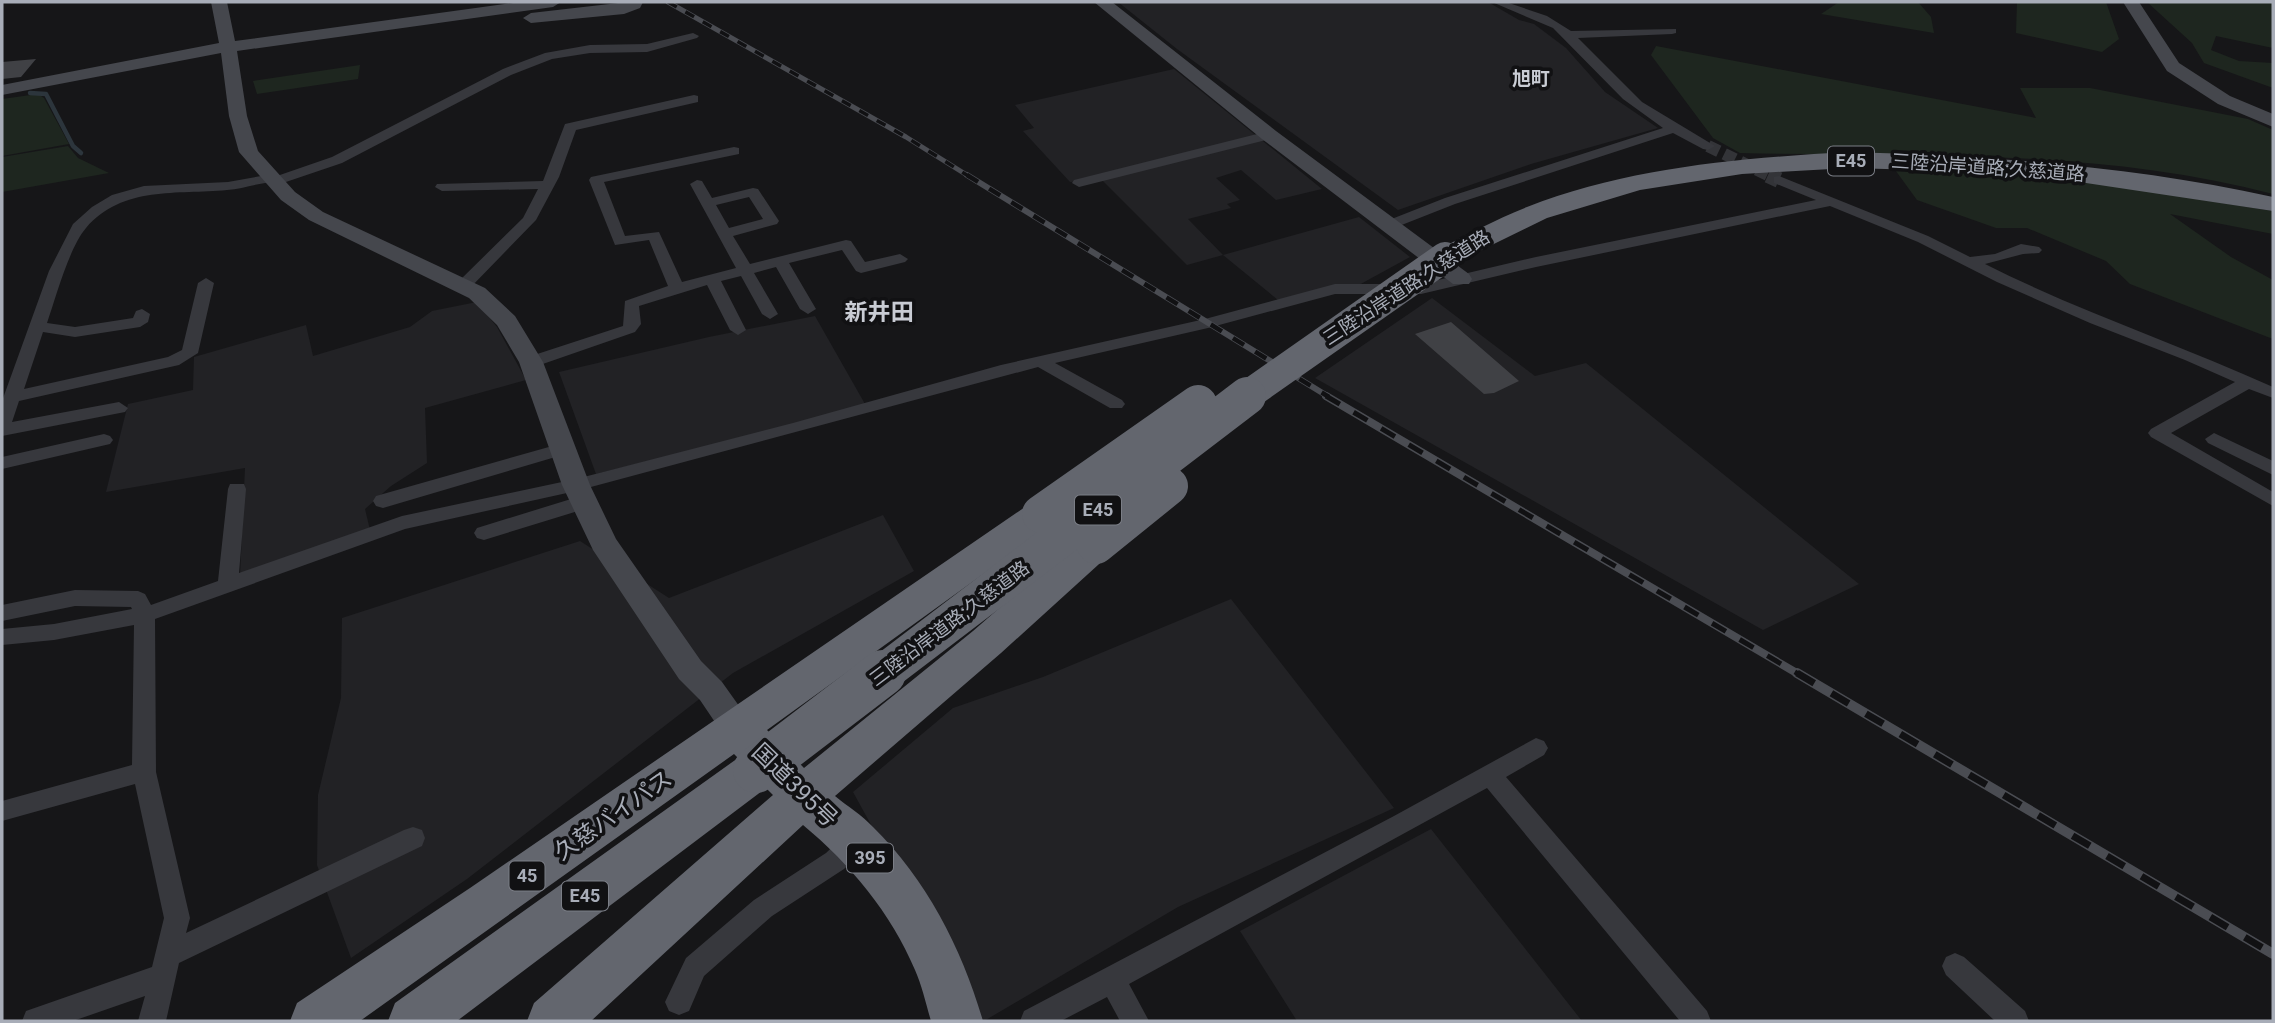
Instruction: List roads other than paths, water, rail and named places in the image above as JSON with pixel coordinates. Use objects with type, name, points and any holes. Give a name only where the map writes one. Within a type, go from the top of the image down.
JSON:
[{"type":"highway","name":"三陸沿岸道路;久慈道路","points":[[756,770],[1247,396],[1453,268],[1523,216],[1587,195],[1693,174],[1775,164],[1904,159],[2032,167],[2177,186],[2270,204]]},
{"type":"highway","name":"E45","points":[[737,727],[1290,338],[1453,268]]},
{"type":"highway","name":"E45","points":[[804,798],[1096,545],[1375,320],[1453,268]]},
{"type":"highway","name":"国道395号","points":[[737,727],[804,798],[856,841],[898,893],[922,931],[940,968],[957,1021]]},
{"type":"highway","name":"久慈バイパス","points":[[316,1021],[737,727]]},
{"type":"highway","name":"E45","points":[[414,1021],[756,770]]},
{"type":"highway","name":"E45","points":[[439,1021],[756,770]]},
{"type":"highway","points":[[553,1021],[804,798]]},
{"type":"street","points":[[219,2],[234,76],[238,116],[249,152],[288,196],[316,216],[477,293],[507,321],[531,362],[580,493],[603,543],[690,670],[711,691],[737,727]]},
{"type":"street","points":[[382,24],[377,18],[386,13],[458,2]]},
{"type":"street","points":[[2,90],[227,47],[553,2]]},
{"type":"street","points":[[382,24],[380,33],[624,9],[635,5],[635,2]]},
{"type":"street","points":[[1102,2],[1269,135],[1389,225],[1453,268]]},
{"type":"street","points":[[1498,2],[1513,11],[1542,12],[1588,54],[1619,89],[1674,129],[1708,146]]},
{"type":"street","points":[[2131,2],[2173,67],[2224,100],[2273,121]]},
{"type":"street","points":[[1567,35],[1672,31]]},
{"type":"street","points":[[2,424],[57,271],[78,227],[97,210],[117,198],[149,189],[228,186],[274,180],[337,160],[507,72],[549,56],[590,49],[647,48],[693,36]]},
{"type":"street","points":[[463,286],[529,220],[547,185],[570,127],[694,99]]},
{"type":"street","points":[[1389,225],[1450,201],[1674,129]]},
{"type":"street","points":[[1079,183],[1269,135]]},
{"type":"street","points":[[677,288],[654,235],[620,242],[596,180],[734,151]]},
{"type":"street","points":[[1779,180],[1923,239],[2096,320],[2273,393]]},
{"type":"street","points":[[697,184],[771,314]]},
{"type":"street","points":[[442,187],[547,185]]},
{"type":"street","points":[[708,203],[753,192],[772,221],[726,233]]},
{"type":"street","points":[[2,637],[54,632],[145,615],[402,523],[580,493],[1039,361],[1209,323],[1335,289],[1421,289],[1453,268],[1829,202]]},
{"type":"street","points":[[531,362],[629,329],[633,324],[631,304],[677,288],[846,244],[861,268],[900,259]]},
{"type":"street","points":[[1968,262],[1998,258],[2021,249],[2034,250]]},
{"type":"street","points":[[780,261],[808,309]]},
{"type":"street","points":[[712,279],[738,330]]},
{"type":"street","points":[[12,397],[173,361],[190,352],[205,283]]},
{"type":"street","points":[[36,326],[75,332],[140,321],[142,314]]},
{"type":"street","points":[[1039,361],[1116,404]]},
{"type":"street","points":[[2249,382],[2157,433],[2273,500]]},
{"type":"street","points":[[2,430],[119,408]]},
{"type":"street","points":[[2214,439],[2273,469]]},
{"type":"street","points":[[2,463],[104,440]]},
{"type":"street","points":[[383,501],[563,449]]},
{"type":"street","points":[[228,585],[237,489]]},
{"type":"street","points":[[484,533],[580,493]]},
{"type":"street","points":[[2,613],[75,598],[138,599],[145,615],[144,772],[177,918],[152,1021]]},
{"type":"street","points":[[1034,1021],[1536,748]]},
{"type":"street","points":[[2,811],[144,772]]},
{"type":"street","points":[[1490,774],[1698,1021]]},
{"type":"street","points":[[36,1021],[166,965],[413,838]]},
{"type":"street","points":[[679,1002],[695,967],[763,908],[835,861],[856,841]]},
{"type":"street","points":[[1955,966],[2015,1021]]},
{"type":"street","points":[[1112,979],[1135,1021]]},
{"type":"waterway","points":[[30,93],[46,94],[73,146],[81,153]]},
{"type":"tunnel","points":[[1708,146],[1772,177]]},
{"type":"tunnel","points":[[1768,175],[1779,180]]},
{"type":"railway","points":[[668,2],[906,137],[970,177]]},
{"type":"railway","points":[[967,175],[1329,397]]},
{"type":"railway","points":[[1326,396],[1800,675]]},
{"type":"railway","points":[[1797,673],[2273,954]]},
{"type":"district","name":"旭町","points":[[1531,78]]},
{"type":"district","name":"新井田","points":[[879,312]]}]
